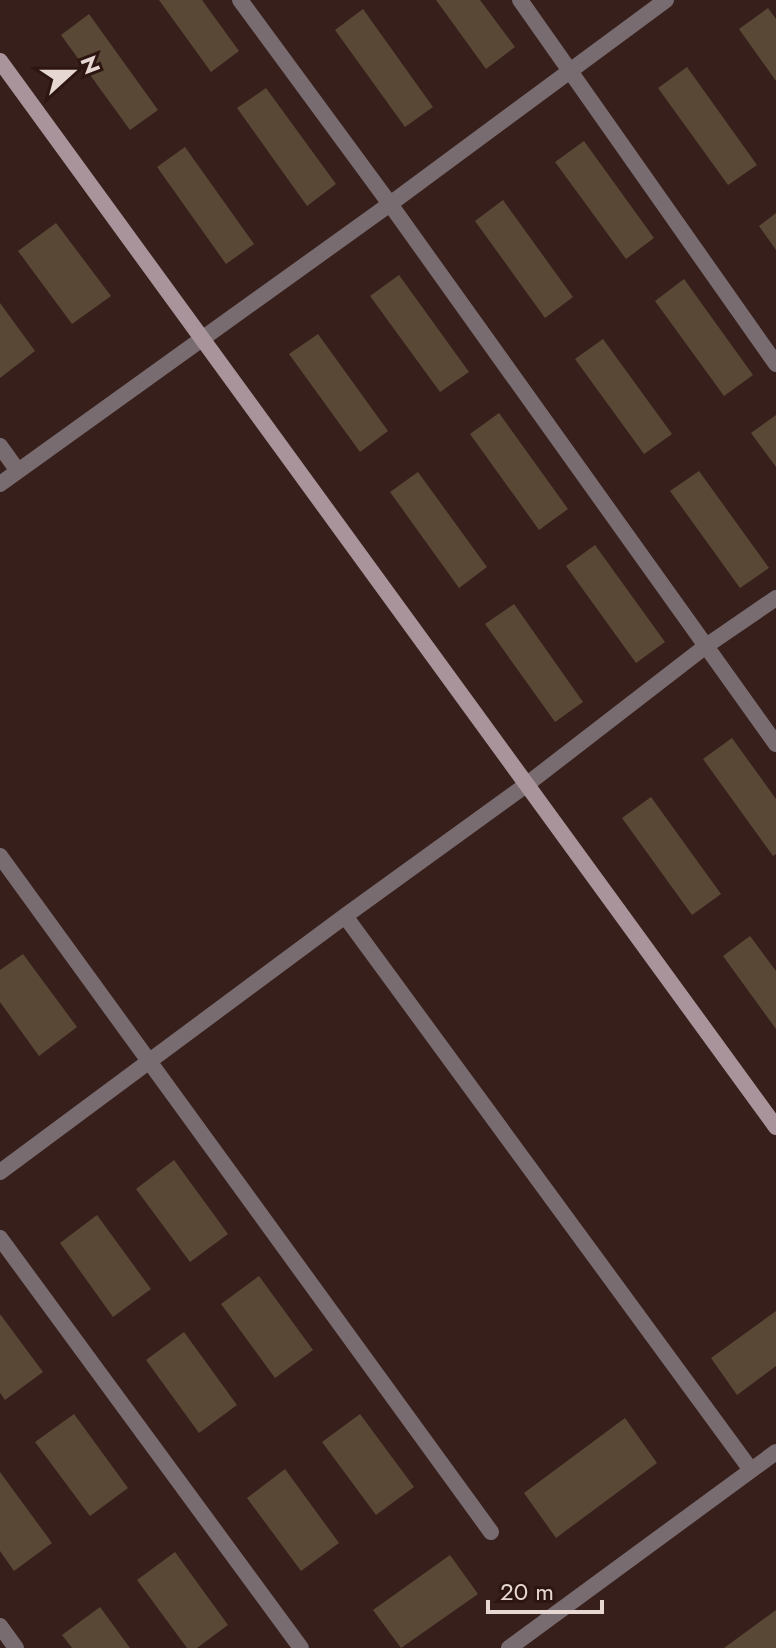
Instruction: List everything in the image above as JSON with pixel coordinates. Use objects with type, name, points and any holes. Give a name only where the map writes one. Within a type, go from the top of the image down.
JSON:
[{"type":"street","points":[[240,0],[390,204],[776,744]]},
{"type":"street","points":[[520,0],[776,364]]},
{"type":"street","points":[[0,484],[390,204],[666,0]]},
{"type":"street","points":[[0,61],[204,337],[776,1127]]},
{"type":"street","points":[[0,446],[18,471]]},
{"type":"street","points":[[0,1172],[526,785],[706,646],[776,598]]},
{"type":"street","points":[[0,856],[491,1532]]},
{"type":"street","points":[[345,916],[751,1470]]},
{"type":"street","points":[[0,1238],[301,1648]]},
{"type":"street","points":[[509,1648],[776,1452]]},
{"type":"street","points":[[0,1626],[16,1648]]},
{"type":"building","points":[[159,0],[202,0],[239,51],[211,72]]},
{"type":"building","points":[[436,0],[480,0],[515,47],[486,69]]},
{"type":"building","points":[[768,8],[776,19],[776,81],[739,29]]},
{"type":"building","points":[[363,9],[433,107],[405,127],[335,30]]},
{"type":"building","points":[[89,14],[158,110],[130,130],[61,35]]},
{"type":"building","points":[[687,67],[757,165],[728,185],[658,88]]},
{"type":"building","points":[[266,88],[336,184],[307,206],[237,108]]},
{"type":"building","points":[[584,141],[654,238],[626,259],[555,162]]},
{"type":"building","points":[[185,147],[254,244],[226,264],[157,167]]},
{"type":"building","points":[[503,200],[573,297],[545,318],[475,221]]},
{"type":"building","points":[[776,213],[776,250],[759,226]]},
{"type":"building","points":[[56,223],[111,296],[72,324],[18,251]]},
{"type":"building","points":[[399,275],[469,372],[440,392],[370,296]]},
{"type":"building","points":[[684,279],[753,375],[724,396],[655,301]]},
{"type":"building","points":[[0,303],[35,351],[0,378]]},
{"type":"building","points":[[318,334],[388,431],[360,452],[289,354]]},
{"type":"building","points":[[603,339],[672,434],[644,454],[575,359]]},
{"type":"building","points":[[499,413],[568,509],[539,530],[470,434]]},
{"type":"building","points":[[776,415],[776,467],[751,433]]},
{"type":"building","points":[[699,471],[769,568],[740,588],[670,491]]},
{"type":"building","points":[[418,472],[487,567],[459,588],[390,492]]},
{"type":"building","points":[[595,545],[665,642],[636,663],[566,566]]},
{"type":"building","points":[[514,604],[583,702],[555,722],[485,624]]},
{"type":"building","points":[[732,738],[776,799],[776,854],[773,856],[703,759]]},
{"type":"building","points":[[651,797],[721,894],[692,915],[622,818]]},
{"type":"building","points":[[750,936],[776,971],[776,1029],[723,956]]},
{"type":"building","points":[[23,954],[77,1027],[39,1056],[0,1002],[0,970]]},
{"type":"building","points":[[174,1160],[228,1234],[190,1262],[136,1189]]},
{"type":"building","points":[[97,1215],[151,1289],[113,1317],[60,1243]]},
{"type":"building","points":[[259,1276],[313,1350],[275,1378],[221,1304]]},
{"type":"building","points":[[776,1311],[776,1366],[737,1395],[711,1358]]},
{"type":"building","points":[[0,1314],[43,1372],[5,1400],[0,1393]]},
{"type":"building","points":[[184,1332],[237,1405],[199,1433],[146,1360]]},
{"type":"building","points":[[74,1414],[128,1488],[90,1516],[35,1442]]},
{"type":"building","points":[[360,1414],[414,1487],[376,1515],[322,1442]]},
{"type":"building","points":[[625,1418],[657,1463],[556,1538],[524,1493]]},
{"type":"building","points":[[285,1469],[339,1543],[301,1571],[247,1498]]},
{"type":"building","points":[[0,1472],[52,1543],[14,1571],[0,1551]]},
{"type":"building","points":[[175,1552],[228,1625],[197,1648],[187,1648],[137,1580]]},
{"type":"building","points":[[450,1555],[478,1594],[401,1648],[373,1610]]},
{"type":"building","points":[[100,1607],[130,1648],[72,1648],[62,1635]]},
{"type":"building","points":[[776,1610],[776,1648],[724,1648]]}]
